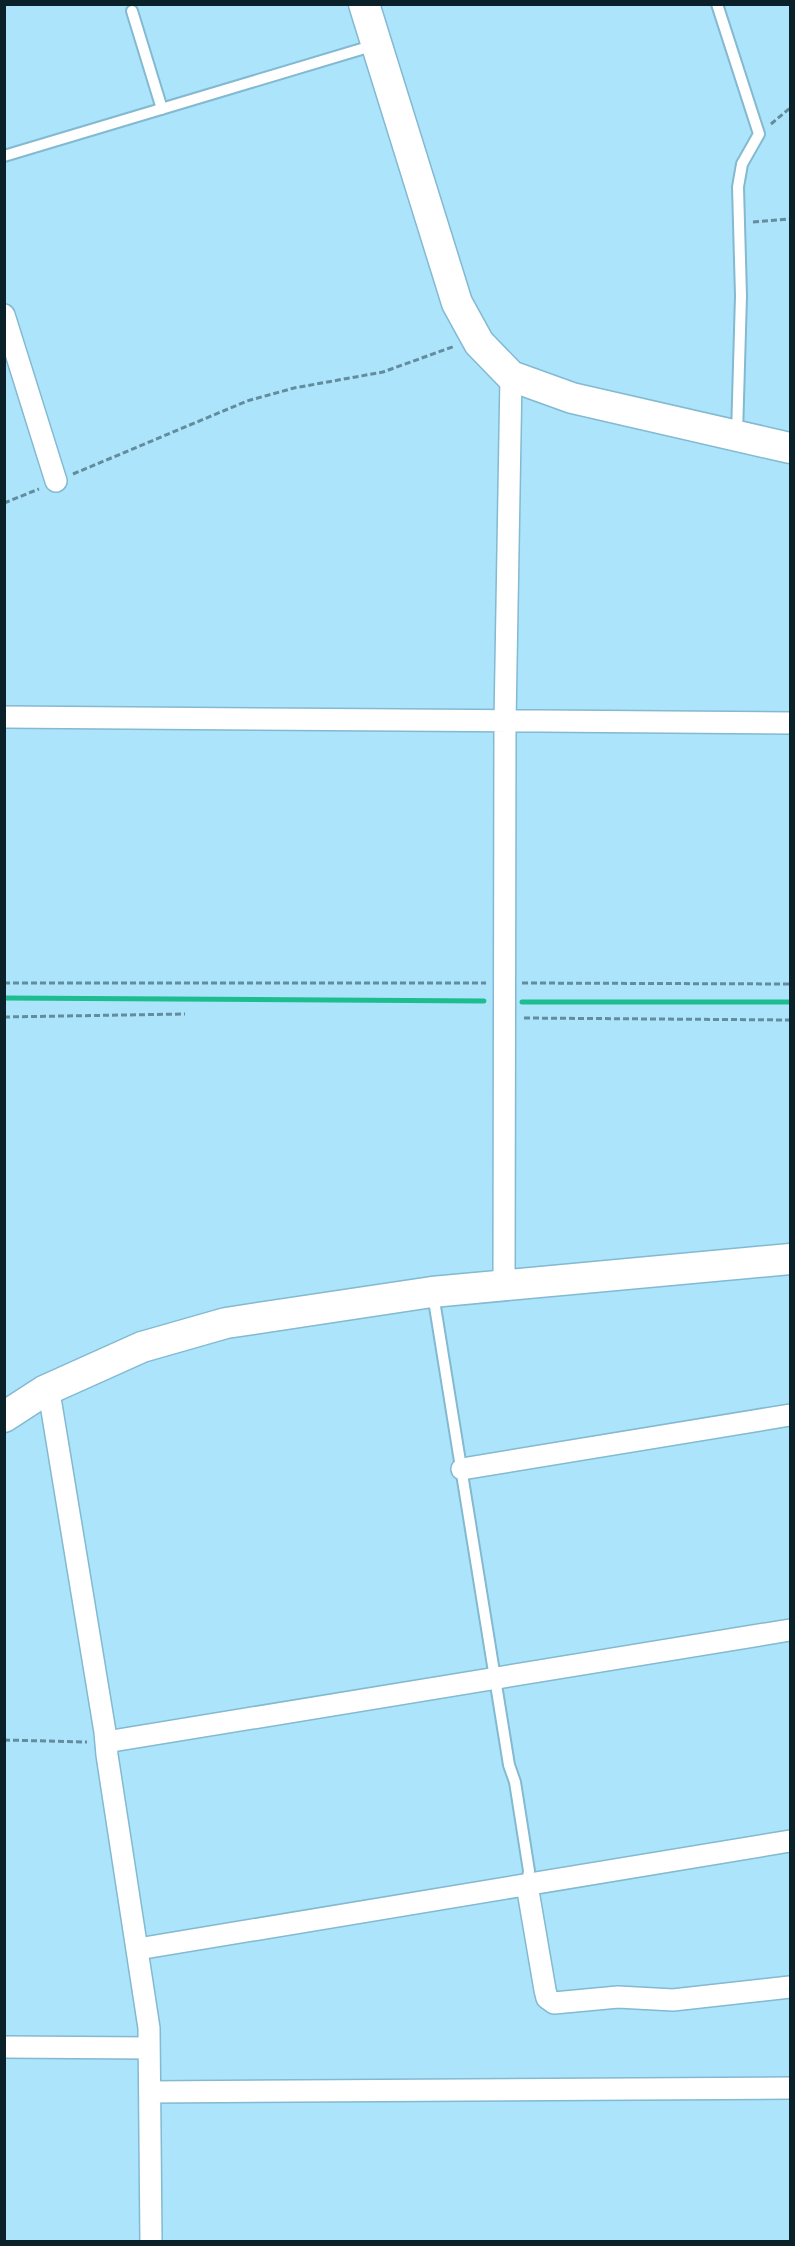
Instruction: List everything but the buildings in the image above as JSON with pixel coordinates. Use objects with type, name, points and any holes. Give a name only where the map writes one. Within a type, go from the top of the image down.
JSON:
[{"type":"street","points":[[364,4],[454,293],[477,339],[511,376],[572,398],[790,448]]},
{"type":"street","points":[[4,315],[56,481]]},
{"type":"street","points":[[504,1286],[505,722],[511,376]]},
{"type":"street","points":[[4,717],[790,723]]},
{"type":"street","points":[[4,1417],[44,1391],[142,1347],[226,1323],[432,1292],[790,1259]]},
{"type":"street","points":[[44,1391],[51,1404],[106,1742],[149,2028],[150,2241]]},
{"type":"street","points":[[462,1469],[790,1415]]},
{"type":"street","points":[[106,1742],[790,1630]]},
{"type":"street","points":[[138,1949],[790,1841]]},
{"type":"street","points":[[527,1885],[545,1990],[547,1998],[554,2003],[618,1997],[673,2000],[790,1987]]},
{"type":"street","points":[[4,2047],[149,2048]]},
{"type":"street","points":[[150,2092],[790,2088]]},
{"type":"lane","points":[[717,4],[759,134],[742,164],[738,187],[740,316],[737,436]]},
{"type":"lane","points":[[132,11],[162,109]]},
{"type":"lane","points":[[4,156],[377,45]]},
{"type":"lane","points":[[432,1292],[509,1765],[515,1782],[530,1871],[527,1885]]},
{"type":"path","points":[[759,134],[790,108]]},
{"type":"path","points":[[739,224],[790,219]]},
{"type":"path","points":[[4,503],[247,401],[294,388],[383,372],[477,339]]},
{"type":"path","points":[[4,983],[790,984]]},
{"type":"path","points":[[4,1017],[185,1014]]},
{"type":"path","points":[[505,1017],[790,1020]]},
{"type":"path","points":[[4,1740],[106,1742]]},
{"type":"waterway","points":[[4,998],[484,1001]]},
{"type":"waterway","points":[[522,1002],[790,1002]]}]
